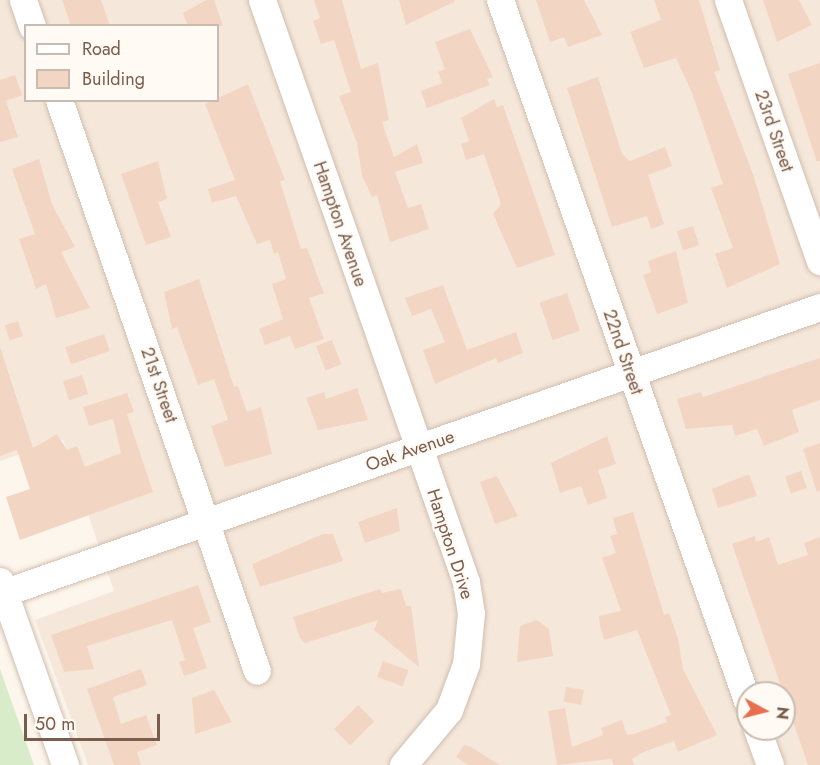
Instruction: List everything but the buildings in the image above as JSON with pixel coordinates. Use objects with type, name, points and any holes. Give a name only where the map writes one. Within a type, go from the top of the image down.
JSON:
[{"type":"street","points":[[23,0],[31,24]]},
{"type":"street","name":"Hampton Avenue","points":[[262,0],[419,448]]},
{"type":"street","name":"22nd Street","points":[[500,0],[740,681]]},
{"type":"street","name":"23rd Street","points":[[728,0],[820,261]]},
{"type":"street","name":"21st Street","points":[[60,102],[257,671]]},
{"type":"street","name":"Oak Avenue","points":[[1,589],[207,522],[820,307]]},
{"type":"street","name":"Hampton Drive","points":[[403,765],[449,710],[466,664],[471,630],[466,582],[419,448]]},
{"type":"street","points":[[1,589],[65,765]]},
{"type":"street","points":[[761,741],[768,765]]},
{"type":"shaded area","points":[[0,0],[820,0],[820,765],[88,765],[35,620],[114,591],[63,440],[0,461]]},
{"type":"green space","points":[[0,669],[34,765],[0,765]]}]
